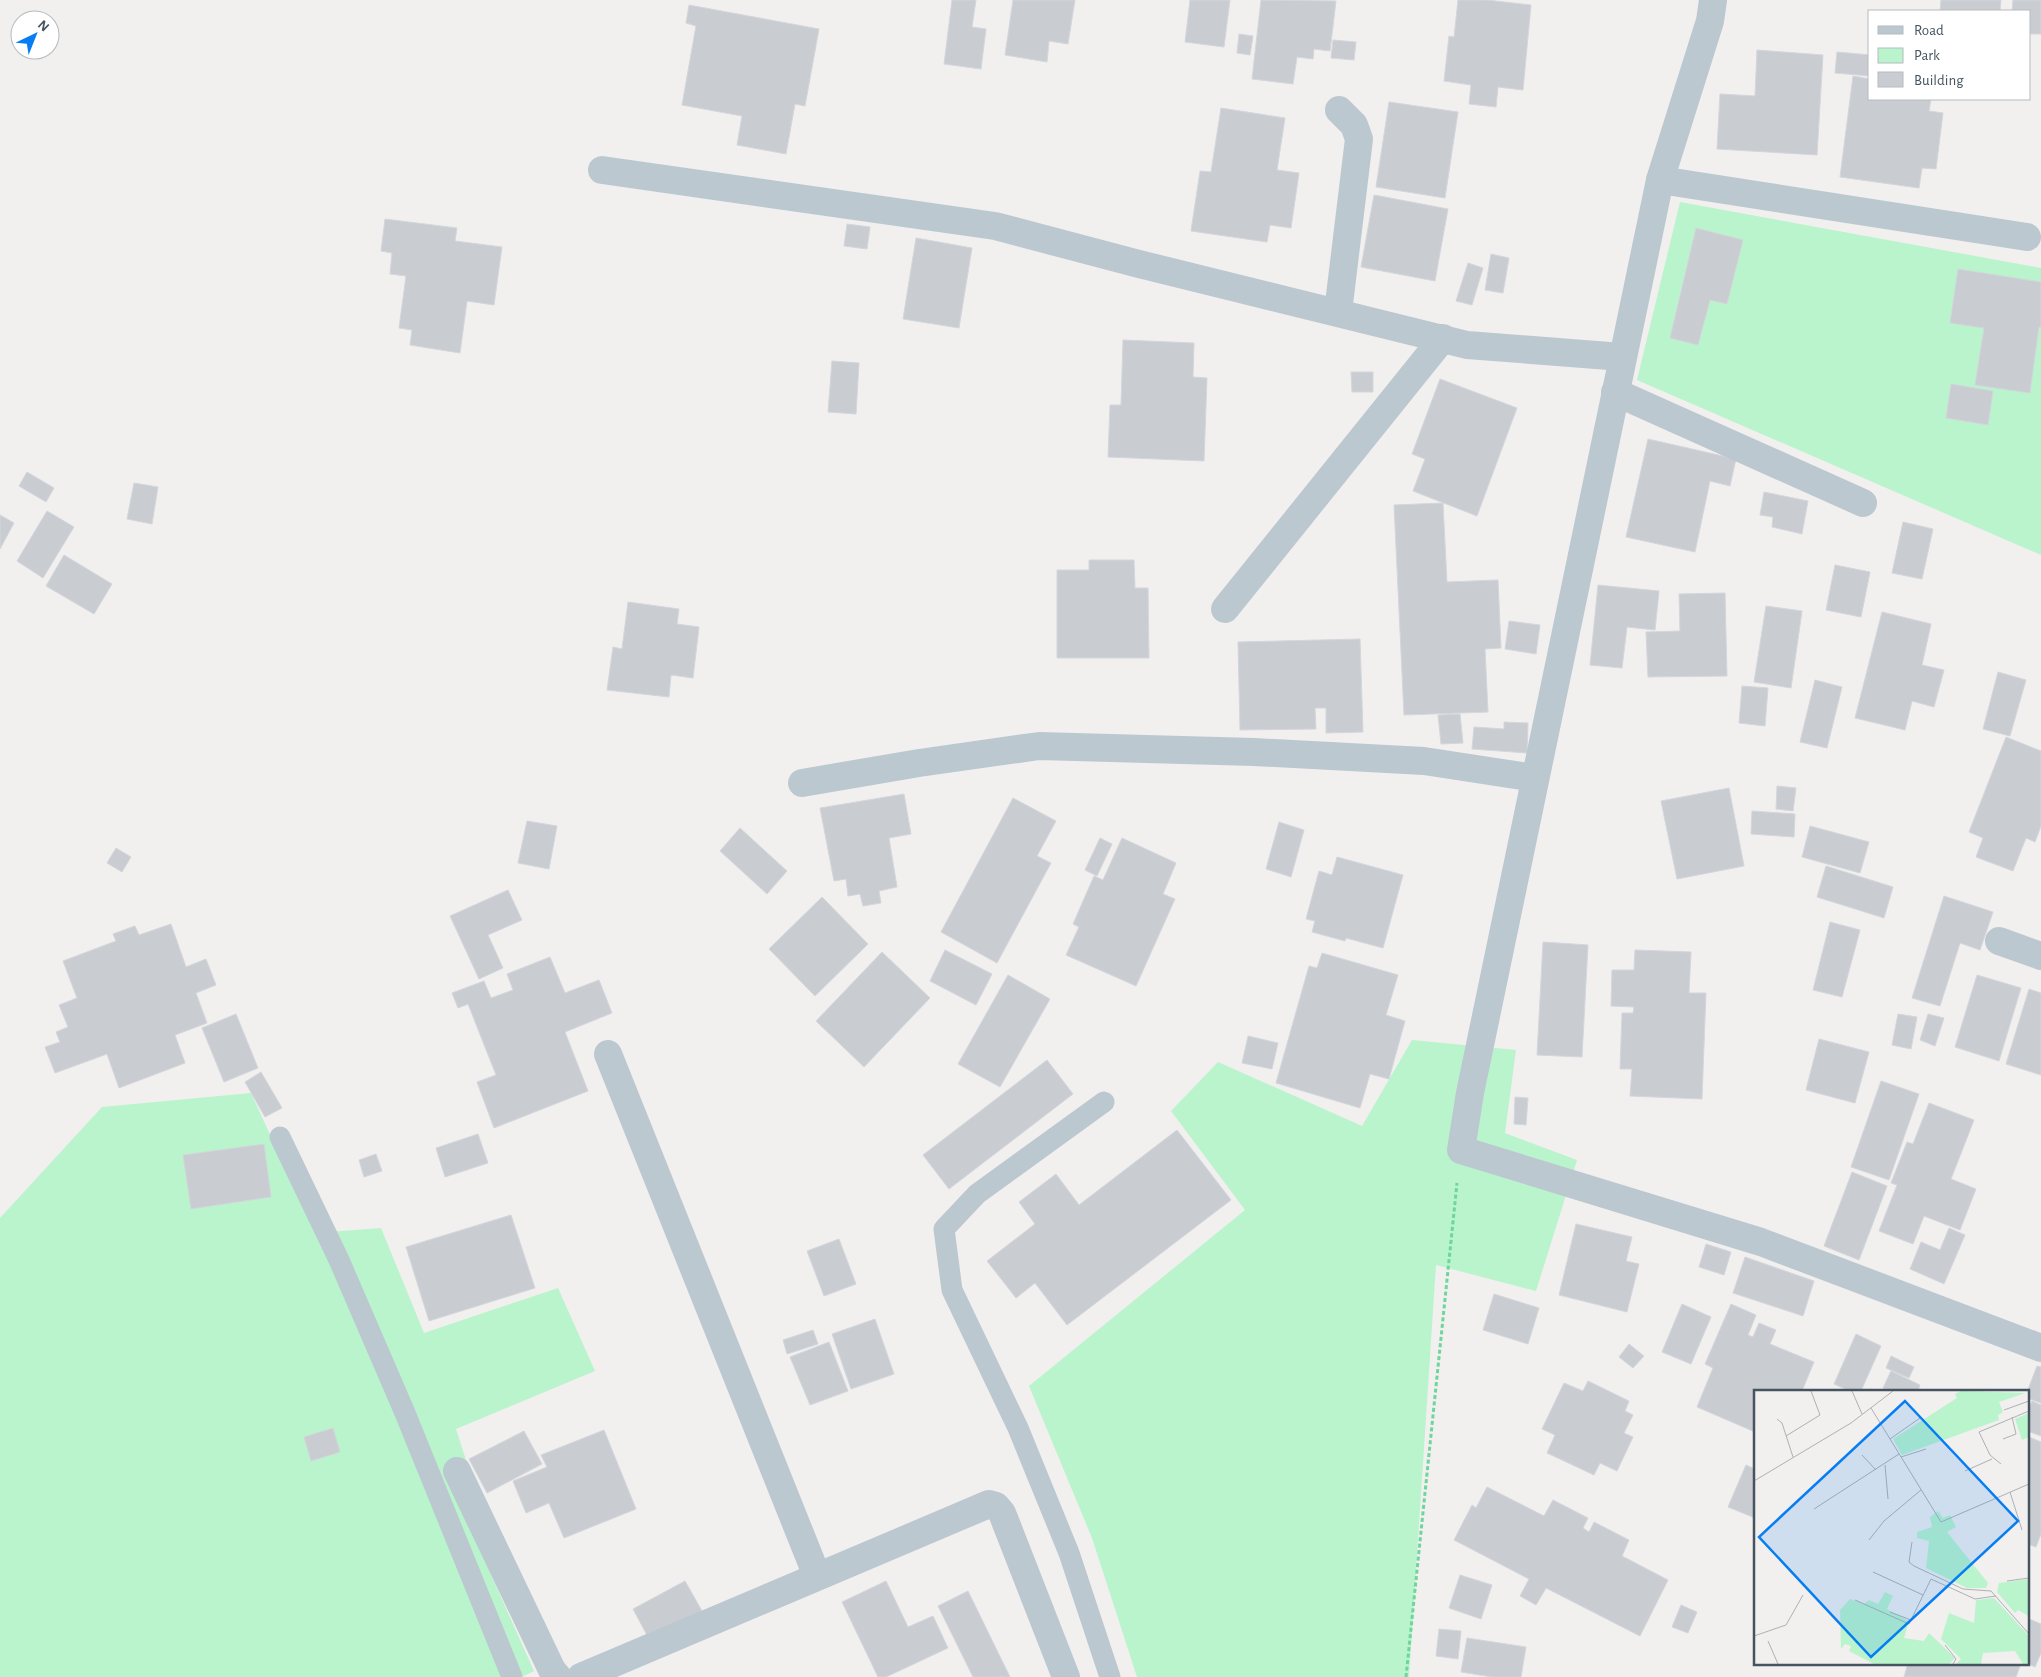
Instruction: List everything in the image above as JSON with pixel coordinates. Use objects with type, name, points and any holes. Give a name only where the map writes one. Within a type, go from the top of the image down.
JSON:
[{"type":"street","points":[[1713,0],[1710,21],[1660,180],[1472,1084],[1461,1150],[1761,1242],[2041,1348]]},
{"type":"street","points":[[1338,312],[1359,139],[1354,125],[1339,110]]},
{"type":"street","points":[[602,170],[995,226],[1149,267],[1467,345],[1622,357]]},
{"type":"street","points":[[1660,180],[2027,237]]},
{"type":"street","points":[[1225,608],[1443,338]]},
{"type":"street","points":[[1615,392],[1863,503]]},
{"type":"street","points":[[802,783],[919,762],[1040,746],[1254,752],[1424,761],[1535,778]]},
{"type":"street","points":[[1999,942],[2041,956]]},
{"type":"street","points":[[608,1054],[817,1576]]},
{"type":"street","points":[[457,1471],[548,1662],[558,1677]]},
{"type":"street","points":[[581,1677],[989,1504],[996,1506],[1002,1513],[1066,1677]]},
{"type":"lane","points":[[1104,1102],[977,1194],[944,1229],[952,1290],[1018,1428],[1051,1508],[1069,1553],[1110,1677]]},
{"type":"lane","points":[[280,1136],[347,1278],[405,1413],[512,1677]]},
{"type":"path","points":[[1406,1677],[1461,1150]]},
{"type":"green space","points":[[1680,202],[2041,268],[2041,555],[1637,380]]},
{"type":"green space","points":[[1412,1040],[1516,1050],[1505,1133],[1577,1160],[1536,1291],[1436,1265],[1409,1677],[1137,1677],[1092,1538],[1029,1386],[1245,1210],[1171,1111],[1218,1062],[1362,1126]]},
{"type":"green space","points":[[251,1093],[315,1233],[381,1228],[424,1333],[558,1288],[595,1371],[456,1429],[475,1488],[455,1494],[534,1671],[522,1677],[0,1677],[0,1218],[102,1107]]},
{"type":"building","points":[[952,0],[976,0],[972,27],[986,29],[981,69],[944,64]]},
{"type":"building","points":[[1013,0],[1075,0],[1068,44],[1049,41],[1047,62],[1005,55]]},
{"type":"building","points":[[1190,0],[1230,0],[1224,47],[1185,42]]},
{"type":"building","points":[[1261,0],[1336,1],[1330,51],[1314,49],[1313,59],[1297,57],[1293,84],[1252,79]]},
{"type":"building","points":[[1458,0],[1487,0],[1531,5],[1523,90],[1498,87],[1496,107],[1469,104],[1471,85],[1444,81],[1449,36],[1454,37]]},
{"type":"building","points":[[1941,0],[2001,0],[2000,10],[1940,10]]},
{"type":"building","points":[[2013,0],[2041,0],[2041,34],[2031,34],[2031,10],[2012,10]]},
{"type":"building","points":[[689,5],[819,29],[805,106],[795,104],[786,154],[737,145],[742,116],[682,105],[696,26],[686,23]]},
{"type":"building","points":[[1239,34],[1253,36],[1250,55],[1237,53]]},
{"type":"building","points":[[1333,40],[1356,42],[1354,60],[1331,58]]},
{"type":"building","points":[[1757,50],[1823,55],[1817,155],[1717,149],[1720,94],[1755,96]]},
{"type":"building","points":[[1837,52],[1868,55],[1868,76],[1835,73]]},
{"type":"building","points":[[1853,76],[1868,79],[1868,100],[1931,100],[1929,111],[1943,113],[1936,169],[1922,168],[1919,188],[1840,177]]},
{"type":"building","points":[[1389,102],[1458,112],[1445,198],[1376,187]]},
{"type":"building","points":[[1221,108],[1285,118],[1277,170],[1299,173],[1291,228],[1270,225],[1267,242],[1191,231],[1200,171],[1211,172]]},
{"type":"building","points":[[1374,195],[1448,209],[1435,281],[1361,267]]},
{"type":"building","points":[[385,219],[457,228],[455,241],[502,247],[494,305],[467,301],[460,353],[410,345],[412,330],[399,328],[406,276],[390,274],[392,253],[381,251]]},
{"type":"building","points":[[847,224],[870,227],[867,249],[844,246]]},
{"type":"building","points":[[1696,228],[1743,240],[1727,304],[1710,300],[1698,345],[1670,338]]},
{"type":"building","points":[[916,238],[972,248],[959,328],[903,319]]},
{"type":"building","points":[[1491,254],[1509,258],[1503,293],[1485,290]]},
{"type":"building","points":[[1468,263],[1483,268],[1472,305],[1456,301]]},
{"type":"building","points":[[1958,269],[2041,282],[2041,327],[2039,327],[2030,393],[1975,385],[1984,328],[1950,323]]},
{"type":"building","points":[[1123,340],[1194,343],[1193,377],[1207,378],[1204,461],[1108,457],[1110,405],[1121,405]]},
{"type":"building","points":[[832,361],[859,363],[856,414],[828,412]]},
{"type":"building","points":[[1351,372],[1373,372],[1373,392],[1352,392]]},
{"type":"building","points":[[1440,379],[1517,408],[1477,516],[1413,491],[1425,459],[1412,454]]},
{"type":"building","points":[[1951,384],[1993,391],[1988,425],[1946,418]]},
{"type":"building","points":[[1648,439],[1736,459],[1730,486],[1710,481],[1695,552],[1626,537]]},
{"type":"building","points":[[27,472],[54,488],[46,502],[19,486]]},
{"type":"building","points":[[134,483],[158,487],[152,524],[127,519]]},
{"type":"building","points":[[1764,492],[1808,501],[1802,534],[1772,527],[1773,517],[1760,515]]},
{"type":"building","points":[[1443,503],[1447,582],[1498,580],[1501,648],[1485,649],[1488,712],[1404,715],[1394,505]]},
{"type":"building","points":[[47,511],[74,527],[43,578],[17,561]]},
{"type":"building","points":[[0,515],[14,523],[0,549]]},
{"type":"building","points":[[1903,522],[1933,529],[1922,579],[1892,573]]},
{"type":"building","points":[[64,555],[112,584],[94,614],[46,586]]},
{"type":"building","points":[[1089,560],[1134,560],[1135,588],[1148,588],[1149,658],[1057,658],[1057,570],[1089,570]]},
{"type":"building","points":[[1835,565],[1870,572],[1861,617],[1826,610]]},
{"type":"building","points":[[1598,585],[1659,591],[1655,630],[1627,627],[1622,668],[1590,665]]},
{"type":"building","points":[[1725,593],[1727,676],[1648,677],[1646,632],[1680,631],[1679,594]]},
{"type":"building","points":[[628,602],[679,609],[677,624],[699,627],[693,678],[671,675],[669,697],[607,690],[613,647],[622,649]]},
{"type":"building","points":[[1766,606],[1802,611],[1791,688],[1754,682]]},
{"type":"building","points":[[1882,612],[1931,624],[1922,665],[1944,670],[1934,707],[1912,701],[1905,730],[1855,718]]},
{"type":"building","points":[[1509,621],[1540,625],[1536,654],[1505,649]]},
{"type":"building","points":[[1360,639],[1363,732],[1326,733],[1326,708],[1315,708],[1316,729],[1240,730],[1238,642]]},
{"type":"building","points":[[1998,672],[2026,680],[2010,736],[1983,729]]},
{"type":"building","points":[[1815,680],[1842,687],[1827,748],[1800,742]]},
{"type":"building","points":[[1742,686],[1768,688],[1765,726],[1739,723]]},
{"type":"building","points":[[1460,714],[1463,743],[1441,744],[1438,715]]},
{"type":"building","points":[[1504,722],[1528,723],[1527,753],[1472,749],[1474,727],[1504,729]]},
{"type":"building","points":[[2006,737],[2041,751],[2041,826],[2035,842],[2026,838],[2013,871],[1976,857],[1983,838],[1969,832]]},
{"type":"building","points":[[1777,786],[1796,788],[1793,811],[1776,809]]},
{"type":"building","points":[[1729,788],[1744,866],[1677,879],[1661,801]]},
{"type":"building","points":[[904,794],[911,834],[889,838],[897,887],[879,891],[881,903],[863,906],[860,894],[848,896],[846,879],[834,881],[820,808]]},
{"type":"building","points":[[1013,798],[1056,821],[1037,856],[1051,863],[997,963],[941,932]]},
{"type":"building","points":[[1752,811],[1795,814],[1794,837],[1751,834]]},
{"type":"building","points":[[527,821],[557,826],[549,869],[518,863]]},
{"type":"building","points":[[1279,822],[1304,830],[1291,877],[1266,869]]},
{"type":"building","points":[[1810,826],[1869,842],[1860,873],[1802,857]]},
{"type":"building","points":[[740,828],[787,871],[767,894],[720,851]]},
{"type":"building","points":[[1100,838],[1112,844],[1097,876],[1085,870]]},
{"type":"building","points":[[1122,838],[1176,863],[1163,894],[1175,899],[1136,986],[1066,955],[1079,927],[1073,924],[1094,876],[1103,880]]},
{"type":"building","points":[[116,848],[131,857],[122,872],[107,863]]},
{"type":"building","points":[[1337,857],[1403,875],[1383,948],[1346,938],[1345,941],[1312,932],[1315,921],[1306,919],[1319,871],[1332,875]]},
{"type":"building","points":[[1826,866],[1893,887],[1884,918],[1817,897]]},
{"type":"building","points":[[508,890],[522,920],[488,935],[503,968],[479,979],[450,916]]},
{"type":"building","points":[[1944,896],[1993,912],[1980,950],[1960,943],[1940,1006],[1912,998]]},
{"type":"building","points":[[822,897],[868,944],[815,996],[769,949]]},
{"type":"building","points":[[1830,922],[1860,930],[1842,997],[1813,990]]},
{"type":"building","points":[[171,924],[186,967],[206,959],[216,985],[196,993],[207,1023],[175,1035],[185,1063],[119,1088],[107,1054],[55,1073],[45,1047],[60,1042],[56,1032],[68,1027],[59,1005],[77,998],[63,961],[116,941],[113,934],[135,926],[139,935]]},
{"type":"building","points":[[1543,942],[1588,945],[1582,1057],[1537,1055]]},
{"type":"building","points":[[945,950],[992,974],[976,1005],[930,981]]},
{"type":"building","points":[[1635,950],[1691,952],[1689,993],[1706,993],[1702,1099],[1630,1096],[1632,1069],[1620,1069],[1622,1013],[1633,1013],[1634,1007],[1611,1006],[1612,970],[1634,970]]},
{"type":"building","points":[[882,952],[930,998],[864,1067],[816,1021]]},
{"type":"building","points":[[1322,953],[1398,975],[1386,1015],[1405,1021],[1389,1079],[1370,1074],[1360,1108],[1276,1083],[1309,966],[1317,968]]},
{"type":"building","points":[[550,957],[565,993],[599,980],[612,1013],[565,1032],[588,1091],[494,1128],[477,1082],[496,1075],[468,1004],[458,1008],[452,993],[484,981],[491,998],[513,990],[507,974]]},
{"type":"building","points":[[1008,975],[1050,999],[1000,1087],[958,1064]]},
{"type":"building","points":[[1977,975],[2021,988],[1999,1061],[1955,1047]]},
{"type":"building","points":[[2029,989],[2041,993],[2041,1075],[2006,1064]]},
{"type":"building","points":[[236,1014],[258,1068],[224,1082],[202,1028]]},
{"type":"building","points":[[1898,1014],[1917,1017],[1911,1049],[1892,1045]]},
{"type":"building","points":[[1928,1014],[1944,1018],[1935,1046],[1920,1040]]},
{"type":"building","points":[[1248,1036],[1278,1043],[1272,1069],[1242,1063]]},
{"type":"building","points":[[1819,1039],[1869,1052],[1855,1103],[1806,1090]]},
{"type":"building","points":[[1047,1060],[1073,1094],[949,1189],[923,1155]]},
{"type":"building","points":[[261,1072],[282,1108],[265,1117],[245,1082]]},
{"type":"building","points":[[1881,1081],[1919,1094],[1889,1180],[1851,1167]]},
{"type":"building","points":[[1515,1097],[1528,1098],[1526,1125],[1514,1124]]},
{"type":"building","points":[[1929,1103],[1974,1120],[1951,1179],[1976,1189],[1960,1230],[1924,1216],[1913,1244],[1879,1231],[1897,1185],[1891,1183],[1907,1142],[1913,1144]]},
{"type":"building","points":[[1177,1130],[1231,1200],[1067,1325],[1035,1283],[1016,1298],[987,1261],[1035,1224],[1019,1202],[1056,1174],[1079,1205]]},
{"type":"building","points":[[478,1134],[488,1163],[445,1177],[436,1148]]},
{"type":"building","points":[[264,1144],[271,1197],[191,1209],[183,1155]]},
{"type":"building","points":[[376,1154],[382,1171],[364,1177],[359,1160]]},
{"type":"building","points":[[1852,1172],[1887,1186],[1859,1260],[1824,1246]]},
{"type":"building","points":[[511,1215],[535,1288],[429,1321],[406,1247]]},
{"type":"building","points":[[1576,1224],[1632,1237],[1626,1261],[1639,1264],[1627,1312],[1559,1295]]},
{"type":"building","points":[[1949,1228],[1965,1235],[1944,1284],[1910,1269],[1921,1242],[1940,1250]]},
{"type":"building","points":[[839,1239],[856,1284],[824,1296],[807,1251]]},
{"type":"building","points":[[1706,1244],[1731,1252],[1724,1275],[1699,1267]]},
{"type":"building","points":[[1745,1257],[1814,1281],[1803,1316],[1733,1293]]},
{"type":"building","points":[[1494,1294],[1539,1308],[1528,1344],[1483,1330]]},
{"type":"building","points":[[1682,1304],[1711,1317],[1691,1364],[1662,1352]]},
{"type":"building","points":[[1731,1304],[1756,1315],[1748,1335],[1753,1337],[1759,1323],[1776,1330],[1770,1344],[1814,1362],[1802,1390],[1754,1390],[1754,1432],[1697,1407],[1713,1368],[1705,1364]]},
{"type":"building","points":[[875,1319],[894,1374],[851,1389],[832,1334]]},
{"type":"building","points":[[813,1330],[818,1344],[787,1354],[783,1340]]},
{"type":"building","points":[[1856,1334],[1881,1346],[1861,1390],[1848,1390],[1834,1384]]},
{"type":"building","points":[[829,1342],[848,1391],[810,1405],[790,1357]]},
{"type":"building","points":[[1629,1344],[1644,1356],[1633,1368],[1619,1357]]},
{"type":"building","points":[[1891,1356],[1914,1367],[1909,1378],[1886,1368]]},
{"type":"building","points":[[2037,1366],[2041,1367],[2041,1403],[2028,1398],[2028,1390]]},
{"type":"building","points":[[1891,1371],[1920,1385],[1918,1390],[1886,1390],[1883,1388]]},
{"type":"building","points":[[1588,1381],[1629,1401],[1625,1411],[1633,1415],[1624,1433],[1633,1437],[1617,1471],[1600,1463],[1594,1475],[1547,1453],[1555,1435],[1542,1429],[1564,1383],[1583,1391]]},
{"type":"building","points":[[2032,1401],[2041,1405],[2041,1436],[2028,1431],[2028,1411]]},
{"type":"building","points":[[333,1428],[340,1452],[311,1461],[304,1437]]},
{"type":"building","points":[[604,1430],[636,1509],[564,1538],[549,1503],[526,1513],[513,1481],[547,1467],[541,1455]]},
{"type":"building","points":[[524,1431],[542,1464],[487,1493],[469,1459]]},
{"type":"building","points":[[2028,1436],[2041,1442],[2041,1534],[2036,1547],[2028,1544]]},
{"type":"building","points":[[1746,1465],[1754,1469],[1754,1518],[1728,1507]]},
{"type":"building","points":[[1487,1487],[1544,1516],[1553,1500],[1588,1518],[1583,1528],[1589,1532],[1594,1522],[1629,1540],[1622,1556],[1668,1580],[1640,1636],[1546,1588],[1536,1605],[1520,1596],[1529,1579],[1454,1540],[1472,1505],[1476,1508]]},
{"type":"building","points":[[1460,1575],[1492,1585],[1481,1619],[1449,1608]]},
{"type":"building","points":[[685,1581],[702,1611],[649,1639],[633,1609]]},
{"type":"building","points":[[886,1581],[908,1627],[933,1616],[948,1648],[886,1677],[878,1677],[842,1602]]},
{"type":"building","points":[[968,1591],[1010,1677],[973,1677],[938,1606]]},
{"type":"building","points":[[1681,1605],[1697,1612],[1688,1633],[1672,1627]]},
{"type":"building","points":[[2028,1618],[2041,1624],[2041,1653],[2035,1667],[2028,1664]]},
{"type":"building","points":[[1439,1629],[1461,1631],[1458,1659],[1436,1656]]},
{"type":"building","points":[[1467,1638],[1526,1647],[1521,1677],[1492,1677],[1461,1672]]},
{"type":"building","points":[[1908,1664],[2015,1664],[2020,1666],[2016,1677],[1904,1677]]}]
